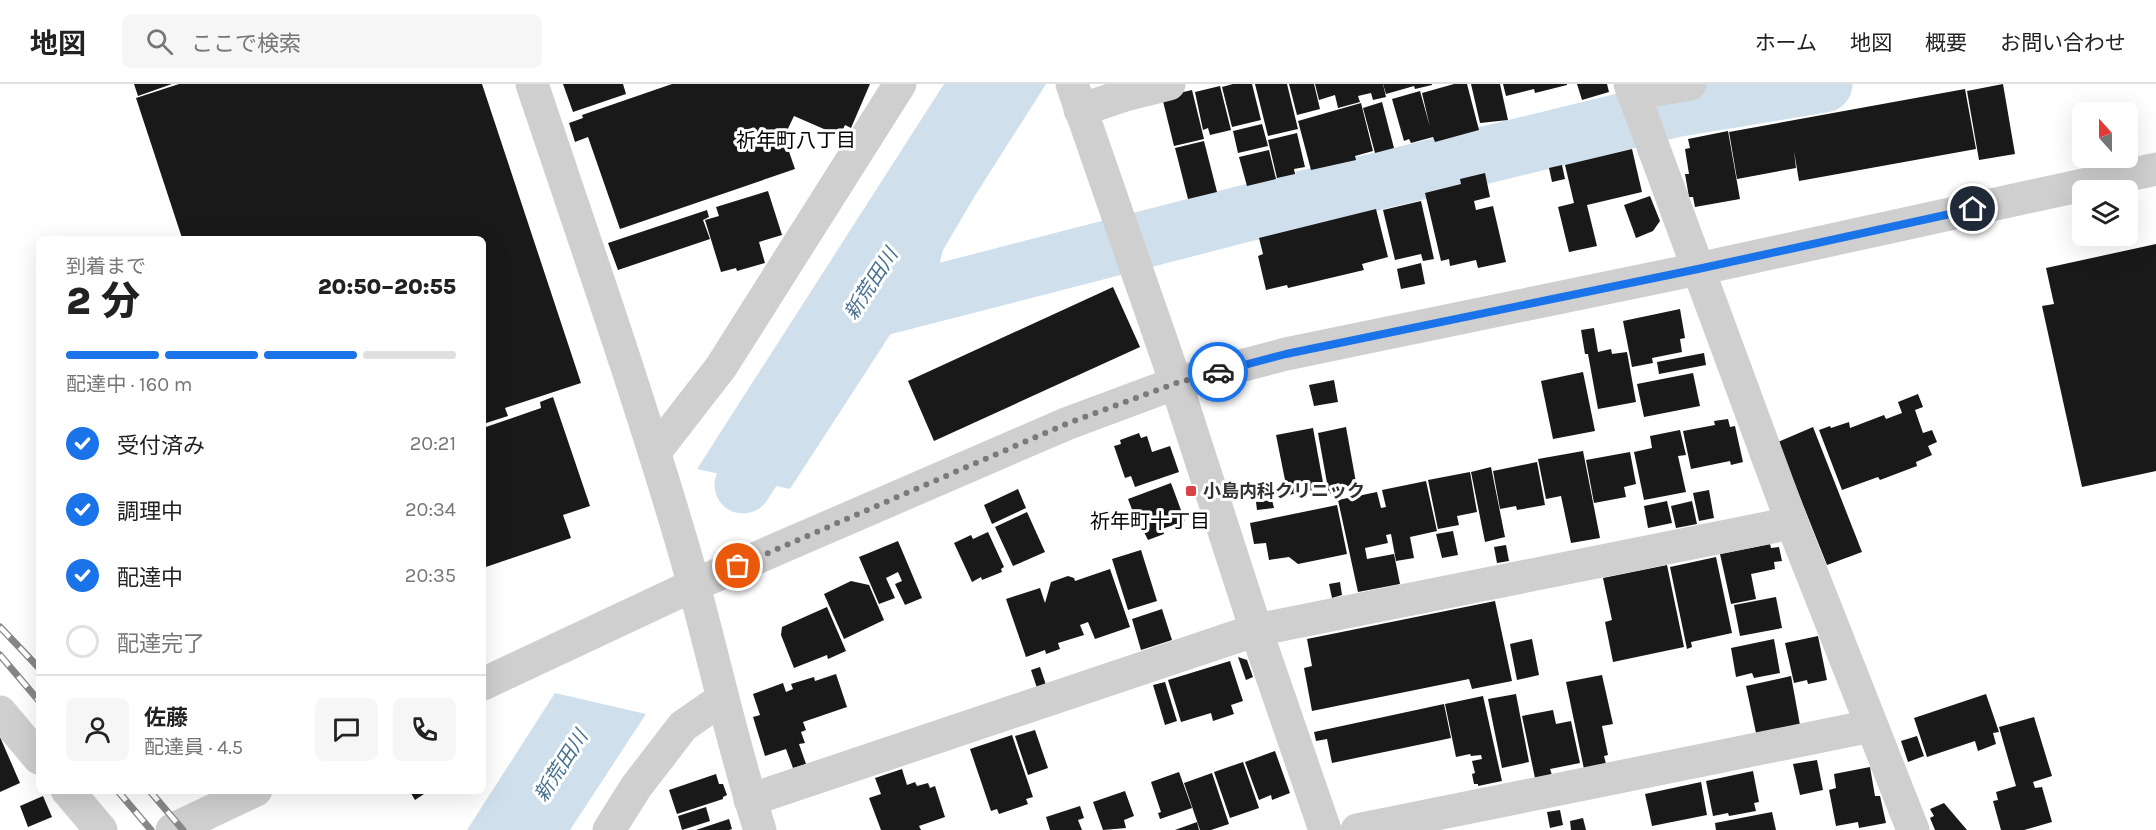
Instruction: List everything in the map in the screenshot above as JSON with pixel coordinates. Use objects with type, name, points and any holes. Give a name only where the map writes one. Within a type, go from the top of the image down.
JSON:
[{"type":"street","points":[[532,84],[655,452],[694,585],[722,699],[755,815],[1256,630],[1792,523]]},
{"type":"street","points":[[655,452],[721,367],[900,84]]},
{"type":"street","points":[[1168,84],[1124,89],[1077,99],[1176,383],[1256,630],[1325,830]]},
{"type":"street","points":[[1690,84],[1633,94],[1792,523],[1913,830]]},
{"type":"street","points":[[486,683],[694,585],[1066,424],[1176,383],[1286,354],[1698,269],[2156,169]]},
{"type":"street","points":[[609,830],[636,787],[683,726],[722,699]]},
{"type":"street","points":[[0,712],[36,754]]},
{"type":"street","points":[[1357,830],[1872,726]]},
{"type":"street","points":[[70,794],[101,830]]},
{"type":"street","points":[[172,830],[248,794]]},
{"type":"water","points":[[944,84],[1046,84],[943,250],[938,269],[918,312],[897,324],[790,489],[697,469]]},
{"type":"water","points":[[555,693],[646,714],[570,830],[467,830]]},
{"type":"building","points":[[134,84],[172,84],[138,96]]},
{"type":"building","points":[[179,84],[482,84],[581,383],[505,408],[508,416],[486,423],[486,236],[181,236],[136,98]]},
{"type":"building","points":[[563,84],[623,84],[626,94],[573,112]]},
{"type":"building","points":[[672,84],[870,84],[851,128],[845,125],[840,136],[794,116],[784,137],[795,169],[620,229],[588,137],[575,142],[569,123],[583,118],[582,115]]},
{"type":"building","points":[[1233,84],[1252,84],[1261,120],[1232,127],[1222,87]]},
{"type":"building","points":[[1255,84],[1287,84],[1298,129],[1268,136]]},
{"type":"building","points":[[1289,84],[1314,84],[1320,109],[1297,115]]},
{"type":"building","points":[[1315,84],[1383,84],[1386,97],[1373,100],[1371,93],[1358,96],[1360,102],[1338,108],[1335,95],[1319,100]]},
{"type":"building","points":[[1383,84],[1432,85],[1415,89],[1414,86],[1386,94]]},
{"type":"building","points":[[1454,84],[1467,84],[1479,130],[1435,142],[1433,137],[1411,143],[1409,139],[1404,141],[1392,99],[1420,91],[1430,127],[1422,93]]},
{"type":"building","points":[[1471,84],[1500,84],[1508,120],[1480,123]]},
{"type":"building","points":[[1503,84],[1567,85],[1535,93],[1534,89],[1506,96]]},
{"type":"building","points":[[1577,84],[1607,84],[1609,92],[1582,100]]},
{"type":"building","points":[[2003,84],[2015,154],[1979,160],[1967,91]]},
{"type":"building","points":[[1220,86],[1231,130],[1210,135],[1208,128],[1203,130],[1195,92]]},
{"type":"building","points":[[1965,89],[1976,149],[1799,181],[1794,151],[1796,168],[1737,179],[1729,132]]},
{"type":"building","points":[[1192,90],[1204,139],[1174,146],[1162,97]]},
{"type":"building","points":[[1382,102],[1394,148],[1375,153],[1363,108]]},
{"type":"building","points":[[1361,103],[1373,151],[1355,156],[1356,160],[1311,170],[1298,121]]},
{"type":"building","points":[[1262,124],[1268,146],[1238,153],[1233,131]]},
{"type":"building","points":[[1728,131],[1740,199],[1695,207],[1693,197],[1689,197],[1685,174],[1689,174],[1685,149],[1690,148],[1688,139]]},
{"type":"building","points":[[1297,133],[1305,167],[1294,169],[1295,174],[1277,178],[1268,140]]},
{"type":"building","points":[[1204,141],[1217,192],[1188,199],[1175,148]]},
{"type":"building","points":[[1632,149],[1642,192],[1587,205],[1597,246],[1569,252],[1558,207],[1574,203],[1565,165]]},
{"type":"building","points":[[1269,150],[1276,179],[1247,186],[1239,157]]},
{"type":"building","points":[[1562,165],[1565,179],[1552,182],[1549,168]]},
{"type":"building","points":[[1485,173],[1490,197],[1474,201],[1476,210],[1493,206],[1506,262],[1478,268],[1476,260],[1450,266],[1449,259],[1441,261],[1425,193],[1461,184],[1460,179]]},
{"type":"building","points":[[768,191],[782,235],[759,242],[765,263],[737,271],[736,268],[721,272],[705,220],[719,216],[716,207]]},
{"type":"building","points":[[1650,196],[1660,221],[1653,231],[1636,238],[1624,205]]},
{"type":"building","points":[[1421,201],[1434,259],[1423,261],[1421,254],[1395,260],[1383,210]]},
{"type":"building","points":[[1376,209],[1388,257],[1362,264],[1364,270],[1288,288],[1287,285],[1266,290],[1258,256],[1263,254],[1259,238]]},
{"type":"building","points":[[707,210],[709,217],[703,220],[710,239],[618,270],[608,243]]},
{"type":"building","points":[[2156,244],[2156,471],[2082,487],[2042,306],[2054,304],[2046,268]]},
{"type":"building","points":[[1421,263],[1425,284],[1401,289],[1397,269]]},
{"type":"building","points":[[1113,287],[1140,347],[934,441],[908,381]]},
{"type":"building","points":[[1680,309],[1685,338],[1680,339],[1682,352],[1652,358],[1653,363],[1632,367],[1623,321]]},
{"type":"building","points":[[1594,328],[1598,352],[1611,349],[1612,354],[1627,352],[1636,402],[1598,409],[1581,330]]},
{"type":"building","points":[[1704,353],[1706,365],[1659,374],[1657,362]]},
{"type":"building","points":[[1583,372],[1595,431],[1553,439],[1541,381]]},
{"type":"building","points":[[1693,373],[1700,406],[1644,417],[1637,384]]},
{"type":"building","points":[[1334,380],[1338,402],[1314,406],[1309,385]]},
{"type":"building","points":[[1918,394],[1923,407],[1915,410],[1923,433],[1932,430],[1937,442],[1928,446],[1932,455],[1916,462],[1917,466],[1880,480],[1878,477],[1842,490],[1819,430],[1849,422],[1850,428],[1884,415],[1886,419],[1902,413],[1898,402]]},
{"type":"building","points":[[553,397],[590,506],[563,515],[571,538],[486,567],[486,427],[541,408],[540,402]]},
{"type":"building","points":[[1728,419],[1730,427],[1735,426],[1743,462],[1731,465],[1730,461],[1691,469],[1683,431],[1715,425],[1714,421]]},
{"type":"building","points":[[1346,427],[1357,488],[1329,494],[1318,433]]},
{"type":"building","points":[[1813,427],[1862,552],[1827,565],[1778,442]]},
{"type":"building","points":[[1313,428],[1324,488],[1288,495],[1276,435]]},
{"type":"building","points":[[1680,430],[1686,455],[1678,456],[1686,492],[1644,500],[1634,452],[1652,448],[1650,436]]},
{"type":"building","points":[[1139,433],[1141,438],[1147,436],[1152,452],[1170,446],[1179,472],[1135,487],[1131,476],[1125,478],[1114,446],[1121,444],[1120,440]]},
{"type":"building","points":[[1583,451],[1600,538],[1571,543],[1561,496],[1546,499],[1538,459]]},
{"type":"building","points":[[1630,452],[1636,484],[1624,487],[1626,497],[1594,503],[1586,460]]},
{"type":"building","points":[[1537,462],[1545,505],[1517,510],[1516,506],[1500,509],[1493,471]]},
{"type":"building","points":[[1491,467],[1505,537],[1485,542],[1471,472]]},
{"type":"building","points":[[1470,472],[1477,512],[1457,516],[1459,525],[1438,529],[1428,480]]},
{"type":"building","points":[[1426,481],[1437,531],[1410,537],[1414,558],[1396,561],[1391,534],[1386,535],[1388,543],[1365,548],[1367,559],[1394,554],[1400,584],[1358,592],[1338,500],[1377,492],[1381,508],[1386,507],[1382,490]]},
{"type":"building","points":[[1171,483],[1185,521],[1162,529],[1164,534],[1148,540],[1144,532],[1141,533],[1128,499]]},
{"type":"building","points":[[1018,489],[1026,508],[992,524],[984,505]]},
{"type":"building","points":[[1709,490],[1714,518],[1699,521],[1693,493]]},
{"type":"building","points":[[1272,500],[1274,508],[1257,510],[1256,502]]},
{"type":"building","points":[[1667,501],[1672,523],[1648,528],[1644,506]]},
{"type":"building","points":[[1692,501],[1697,524],[1676,528],[1671,506]]},
{"type":"building","points":[[1337,505],[1347,554],[1298,564],[1289,557],[1269,560],[1266,543],[1254,544],[1250,523]]},
{"type":"building","points":[[1027,512],[1045,552],[1013,566],[995,527]]},
{"type":"building","points":[[1453,531],[1458,555],[1442,558],[1436,534]]},
{"type":"building","points":[[988,532],[1004,567],[1001,569],[1002,572],[982,580],[981,577],[972,582],[954,543],[971,535],[973,539]]},
{"type":"building","points":[[898,541],[922,598],[905,605],[895,584],[902,581],[898,572],[886,578],[895,598],[879,604],[859,557]]},
{"type":"building","points":[[1770,544],[1771,548],[1779,547],[1782,561],[1774,562],[1775,569],[1751,574],[1756,599],[1731,604],[1720,554]]},
{"type":"building","points":[[1506,545],[1509,561],[1497,563],[1494,547]]},
{"type":"building","points":[[1141,550],[1157,601],[1128,610],[1112,559]]},
{"type":"building","points":[[1716,557],[1732,633],[1691,642],[1692,647],[1687,649],[1670,567]]},
{"type":"building","points":[[1667,565],[1684,647],[1613,662],[1605,622],[1612,620],[1603,578]]},
{"type":"building","points":[[1110,569],[1130,627],[1095,639],[1088,622],[1080,625],[1084,635],[1058,643],[1060,649],[1046,654],[1045,650],[1026,657],[1006,599],[1040,588],[1045,603],[1051,582],[1068,576],[1074,578],[1075,581]]},
{"type":"building","points":[[851,581],[869,585],[884,620],[844,639],[824,594]]},
{"type":"building","points":[[1340,582],[1342,595],[1332,598],[1329,584]]},
{"type":"building","points":[[1776,597],[1782,628],[1740,636],[1734,605]]},
{"type":"building","points":[[1495,601],[1512,681],[1472,689],[1469,679],[1312,711],[1304,668],[1312,666],[1307,639]]},
{"type":"building","points":[[827,607],[846,651],[828,659],[827,655],[794,668],[781,635],[782,627]]},
{"type":"building","points":[[1162,609],[1172,640],[1141,650],[1132,619]]},
{"type":"building","points":[[1818,636],[1827,680],[1808,684],[1807,680],[1794,683],[1785,643]]},
{"type":"building","points":[[1532,639],[1539,675],[1517,680],[1510,644]]},
{"type":"building","points":[[1774,639],[1780,673],[1754,678],[1752,673],[1736,677],[1731,648]]},
{"type":"building","points":[[1238,657],[1247,660],[1253,677],[1246,680]]},
{"type":"building","points":[[1230,661],[1243,701],[1231,705],[1234,714],[1213,721],[1211,713],[1181,722],[1168,680]]},
{"type":"building","points":[[1040,667],[1046,685],[1037,688],[1031,670]]},
{"type":"building","points":[[836,674],[847,707],[803,722],[806,730],[801,732],[805,743],[799,744],[806,764],[793,768],[786,749],[765,756],[753,717],[760,715],[753,694],[783,683],[786,692],[793,689],[791,684],[814,677],[815,681]]},
{"type":"building","points":[[1602,675],[1613,724],[1602,726],[1608,755],[1604,756],[1606,764],[1584,769],[1566,682]]},
{"type":"building","points":[[1791,676],[1800,725],[1756,733],[1746,686]]},
{"type":"building","points":[[1165,682],[1177,721],[1165,725],[1153,685]]},
{"type":"building","points":[[1516,694],[1529,762],[1502,768],[1488,699]]},
{"type":"building","points":[[1986,694],[1999,732],[1993,733],[1996,744],[1978,751],[1975,741],[1927,757],[1914,718]]},
{"type":"building","points":[[1483,696],[1502,781],[1478,786],[1474,784],[1472,774],[1475,773],[1472,761],[1482,759],[1481,755],[1471,756],[1470,754],[1456,757],[1445,704]]},
{"type":"building","points":[[1444,704],[1451,738],[1332,763],[1327,739],[1316,741],[1314,732]]},
{"type":"building","points":[[1553,710],[1556,724],[1571,721],[1580,763],[1550,769],[1552,775],[1535,778],[1522,716]]},
{"type":"building","points":[[2034,717],[2052,776],[2033,782],[2035,788],[2042,787],[2052,822],[2024,830],[2001,830],[1993,801],[1998,800],[1996,792],[2016,786],[1999,727]]},
{"type":"building","points":[[1035,730],[1048,768],[1028,775],[1015,736]]},
{"type":"building","points":[[1012,735],[1033,797],[1026,799],[1028,804],[999,814],[997,809],[991,811],[970,749]]},
{"type":"building","points":[[1917,736],[1924,756],[1908,762],[1901,741]]},
{"type":"building","points":[[0,737],[20,783],[0,792]]},
{"type":"building","points":[[1275,751],[1290,793],[1272,800],[1271,795],[1259,800],[1245,762]]},
{"type":"building","points":[[1817,760],[1823,790],[1800,795],[1793,764]]},
{"type":"building","points":[[1243,762],[1259,808],[1230,818],[1214,772]]},
{"type":"building","points":[[1870,767],[1875,796],[1880,796],[1886,823],[1859,828],[1858,822],[1836,826],[1829,790],[1836,788],[1834,774]]},
{"type":"building","points":[[902,769],[907,785],[915,782],[917,786],[928,783],[930,788],[935,786],[945,817],[919,826],[921,830],[881,830],[869,798],[881,794],[875,778]]},
{"type":"building","points":[[1753,771],[1759,802],[1754,803],[1756,811],[1729,816],[1728,813],[1713,816],[1706,781]]},
{"type":"building","points":[[1179,772],[1192,808],[1160,819],[1158,813],[1161,812],[1151,782]]},
{"type":"building","points":[[1212,773],[1229,824],[1211,830],[1200,830],[1184,783]]},
{"type":"building","points":[[716,774],[719,784],[723,784],[727,795],[723,799],[677,814],[669,790]]},
{"type":"building","points":[[1701,782],[1707,815],[1652,826],[1645,794]]},
{"type":"building","points":[[1125,791],[1134,816],[1124,820],[1126,828],[1103,830],[1093,802]]},
{"type":"building","points":[[411,794],[424,794],[415,800]]},
{"type":"building","points":[[43,796],[52,817],[28,827],[20,806]]},
{"type":"building","points":[[1944,803],[1967,830],[1935,830],[1930,818],[1934,816],[1930,809]]},
{"type":"building","points":[[1080,806],[1084,818],[1078,820],[1082,830],[1050,830],[1046,817]]},
{"type":"building","points":[[706,807],[710,821],[682,830],[678,816]]},
{"type":"building","points":[[1560,810],[1563,825],[1550,828],[1547,812]]},
{"type":"building","points":[[1772,812],[1776,830],[1716,830],[1715,823]]},
{"type":"building","points":[[1583,818],[1586,830],[1571,830],[1570,821]]},
{"type":"building","points":[[729,819],[732,829],[729,830],[696,830]]},
{"type":"building","points":[[1197,822],[1199,830],[1175,830]]},
{"type":"waterway","points":[[855,314],[1243,214],[1674,109],[1824,84]]},
{"type":"waterway","name":"新荒田川","points":[[743,485],[789,414]]},
{"type":"railway","points":[[0,627],[36,665]]},
{"type":"railway","points":[[0,655],[36,697]]},
{"type":"railway","points":[[120,794],[151,830]]},
{"type":"railway","points":[[152,794],[183,830]]},
{"type":"way so far","points":[[738,566],[1066,424],[1176,383],[1218,372]]},
{"type":"place","name":"小島内科クリニック","points":[[1191,491]]},
{"type":"district","name":"祈年町八丁目","points":[[796,140]]},
{"type":"district","name":"祈年町十丁目","points":[[1150,521]]},
{"type":"route","points":[[1218,372],[1286,354],[1698,269],[1973,209]]}]
